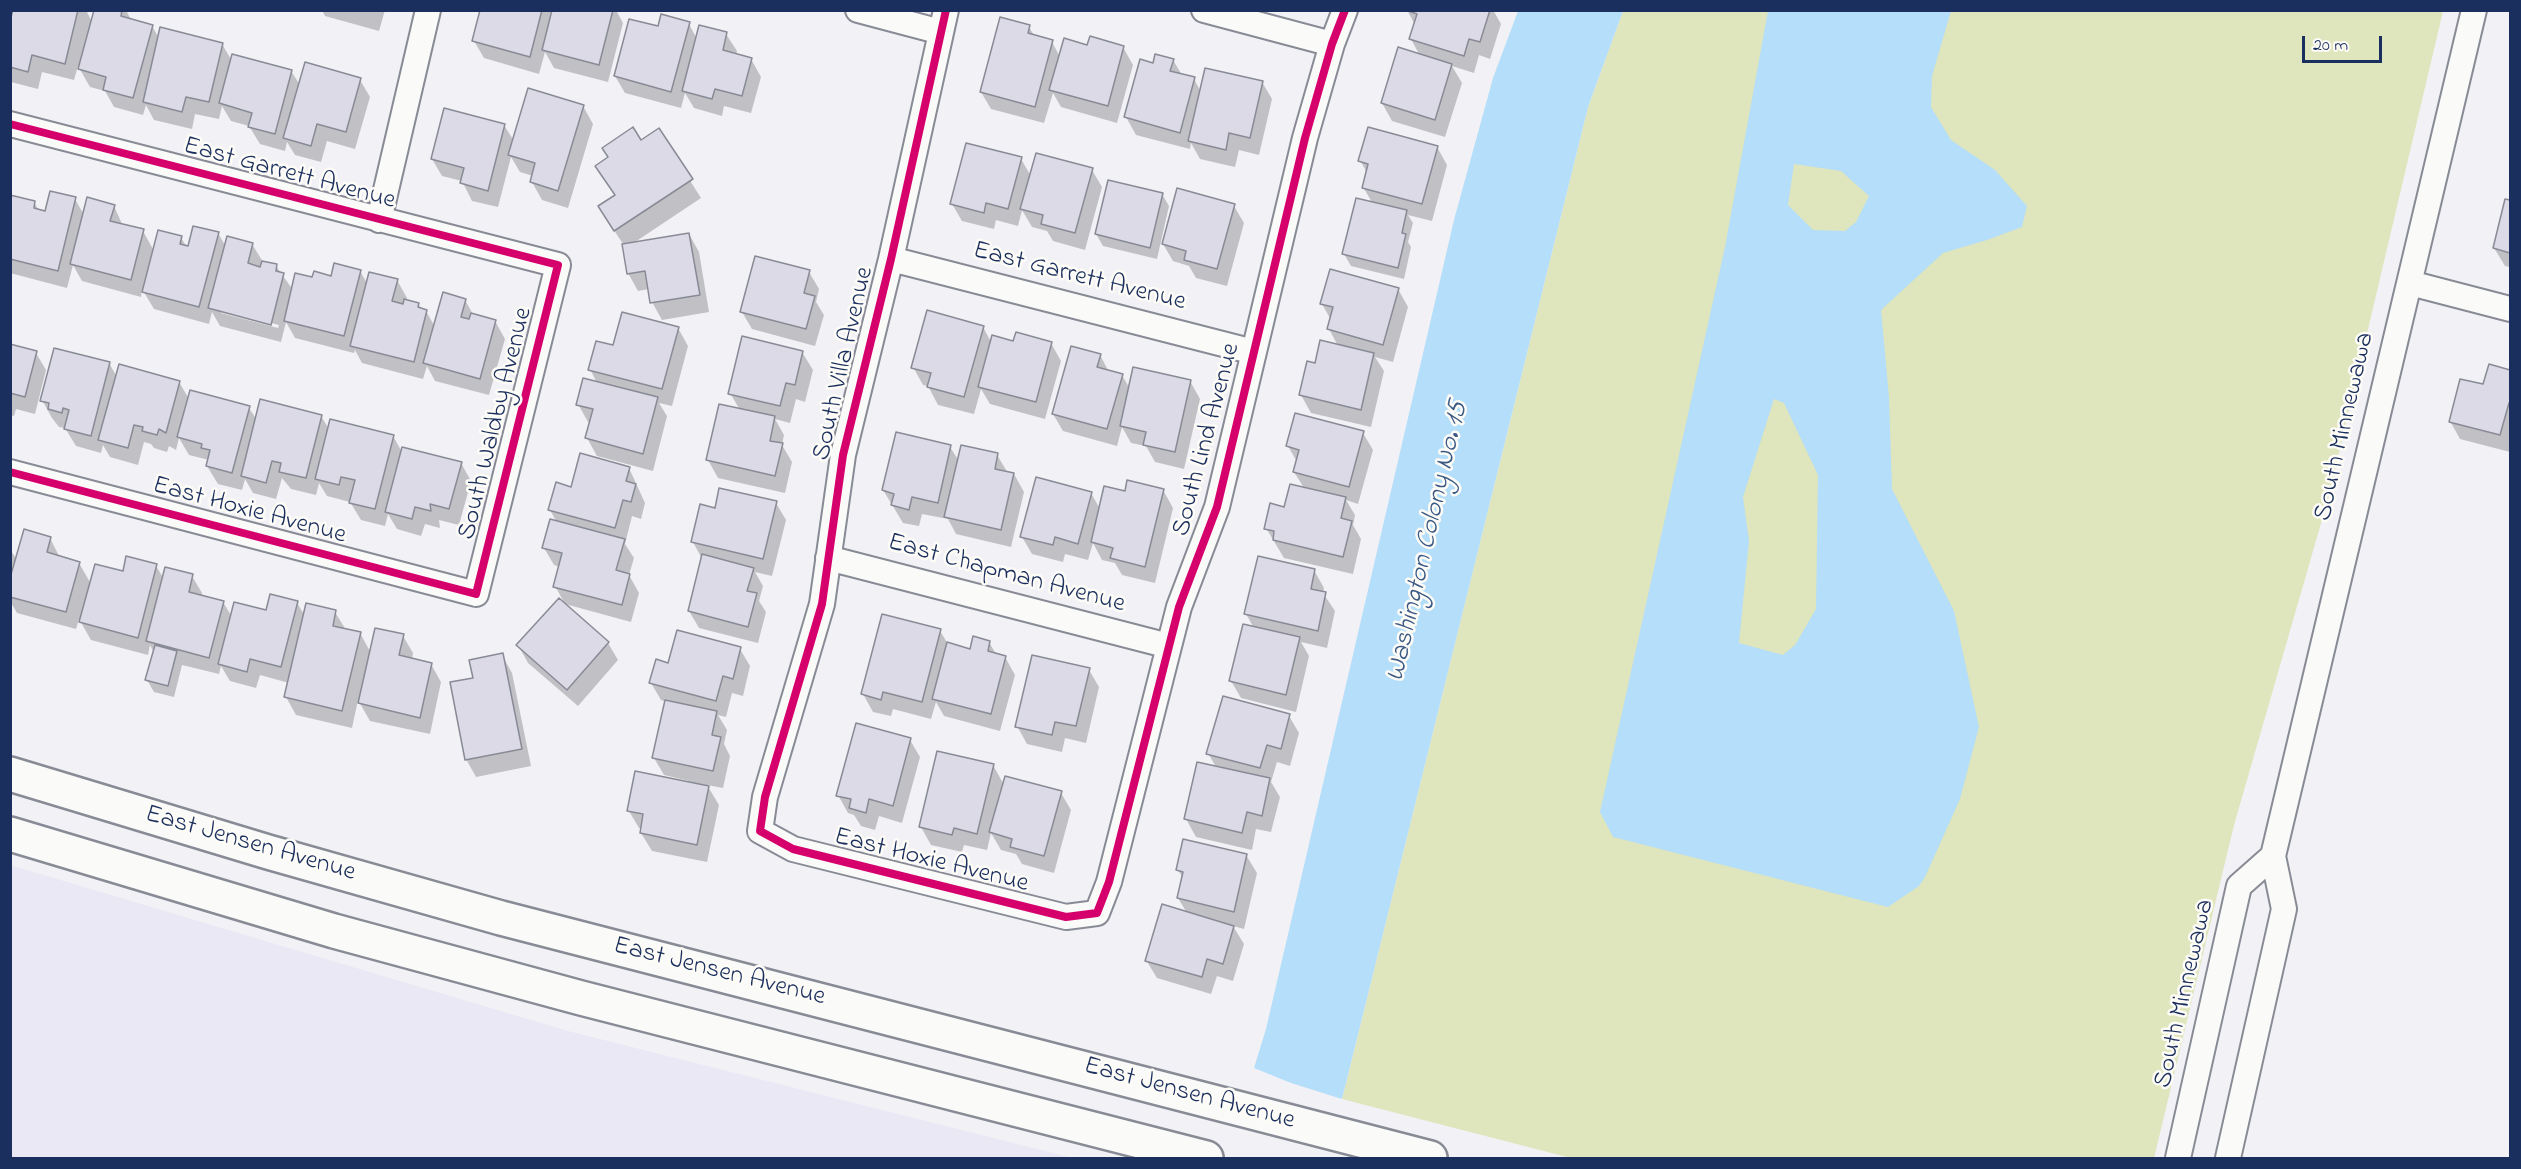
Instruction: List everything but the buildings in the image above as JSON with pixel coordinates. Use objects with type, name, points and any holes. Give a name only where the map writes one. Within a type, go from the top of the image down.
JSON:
[{"type":"main road","name":"East Jensen Avenue","points":[[10,774],[267,852],[501,918],[1430,1158]]},
{"type":"main road","points":[[10,834],[334,931],[581,998],[1206,1158]]},
{"type":"street","points":[[379,220],[428,10]]},
{"type":"street","points":[[858,10],[943,21]]},
{"type":"street","points":[[1204,10],[1332,44]]},
{"type":"street","name":"South Lind Avenue","points":[[1097,913],[1109,882],[1179,608],[1217,507],[1305,138],[1332,44],[1345,10]]},
{"type":"street","name":"South Minnewawa","points":[[2228,1158],[2284,909],[2273,856],[2474,10]]},
{"type":"street","name":"South Villa Avenue","points":[[760,831],[765,797],[822,604],[843,455],[891,259],[943,21]]},
{"type":"street","name":"East Garrett Avenue","points":[[10,124],[558,265]]},
{"type":"street","name":"East Garrett Avenue","points":[[891,259],[1254,352]]},
{"type":"street","name":"South Waldby Avenue","points":[[476,594],[558,265]]},
{"type":"street","points":[[2410,283],[2511,309]]},
{"type":"street","name":"East Hoxie Avenue","points":[[10,472],[476,594]]},
{"type":"street","name":"East Chapman Avenue","points":[[828,558],[1169,646]]},
{"type":"street","name":"East Hoxie Avenue","points":[[760,831],[793,849],[1066,917],[1097,913]]},
{"type":"street","name":"South Minnewawa","points":[[2178,1158],[2240,886],[2273,856]]},
{"type":"shaded area","points":[[10,865],[568,1031],[1073,1158],[11,1158]]},
{"type":"green space","points":[[1623,11],[2443,11],[2328,499],[2234,825],[2154,1158],[1571,1158],[1342,1099],[1588,107]]},
{"type":"water","name":"Washington Colony No. 15","points":[[1518,11],[1623,11],[1588,107],[1342,1099],[1291,1083],[1254,1068],[1266,1029],[1454,220],[1493,78]]},
{"type":"water","points":[[1768,11],[1951,11],[1932,76],[1931,107],[1951,140],[1995,170],[2027,206],[2022,227],[1943,253],[1881,310],[1889,397],[1892,489],[1954,611],[1979,727],[1960,799],[1925,877],[1919,886],[1888,907],[1613,837],[1600,812],[1725,247]],"holes":[[[1794,164],[1841,171],[1869,196],[1856,222],[1845,231],[1813,230],[1788,205]],[[1774,399],[1784,403],[1818,475],[1816,609],[1795,645],[1783,655],[1739,643],[1749,541],[1743,497]]]},
{"type":"cycle path","points":[[946,10],[891,259],[843,455],[822,604],[765,797],[760,831],[793,849],[1066,917],[1097,913],[1109,882],[1179,607],[1217,507],[1305,138],[1332,44],[1345,10]]},
{"type":"cycle path","points":[[10,124],[558,265],[476,594],[10,472]]}]
